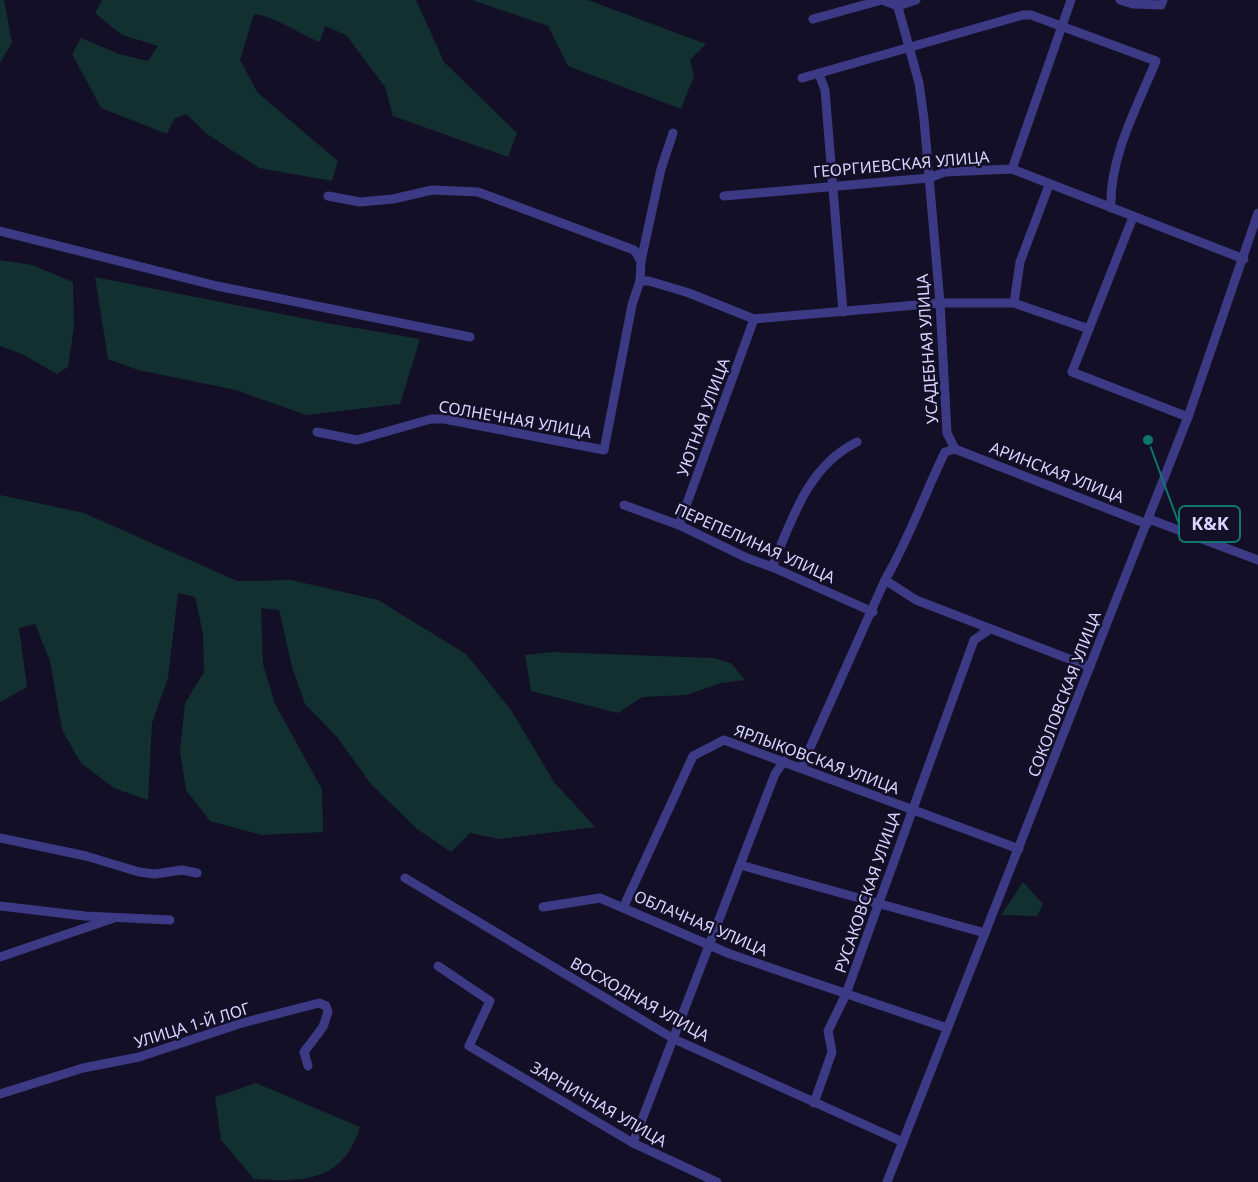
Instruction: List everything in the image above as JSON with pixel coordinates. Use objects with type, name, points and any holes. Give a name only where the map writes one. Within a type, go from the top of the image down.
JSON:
[{"type":"street","points":[[813,19],[882,0],[897,3],[916,0]]},
{"type":"street","points":[[1012,170],[1071,0]]},
{"type":"street","points":[[1120,0],[1133,4],[1162,3]]},
{"type":"street","name":"УСАДЕБНАЯ УЛИЦА","points":[[897,3],[919,82],[940,303],[948,433],[955,449]]},
{"type":"street","points":[[802,78],[1023,15],[1031,15],[1156,61],[1115,165],[1110,187],[1111,208]]},
{"type":"street","points":[[819,74],[825,90],[843,312]]},
{"type":"street","points":[[673,133],[661,169],[641,261],[640,281],[649,281],[689,293],[754,319],[940,303],[1014,303],[1089,329]]},
{"type":"street","name":"ГЕОРГИЕВСКАЯ УЛИЦА","points":[[724,196],[929,178],[945,172],[1012,170],[1244,259]]},
{"type":"street","points":[[1014,303],[1020,262],[1049,185]]},
{"type":"street","points":[[328,196],[360,202],[393,199],[432,190],[478,192],[634,250],[641,261]]},
{"type":"street","name":"СОКОЛОВСКАЯ УЛИЦА","points":[[887,1182],[1188,417],[1258,213]]},
{"type":"street","points":[[1133,217],[1072,372],[1188,417]]},
{"type":"street","points":[[0,231],[217,286],[470,337]]},
{"type":"street","name":"СОЛНЕЧНАЯ УЛИЦА","points":[[317,432],[357,440],[431,419],[444,419],[604,450],[632,305],[640,281]]},
{"type":"street","name":"УЮТНАЯ УЛИЦА","points":[[679,525],[754,319]]},
{"type":"street","points":[[772,567],[808,486],[832,457],[857,442]]},
{"type":"street","points":[[801,768],[873,612],[885,580],[902,552],[945,452],[955,449]]},
{"type":"street","name":"АРИНСКАЯ УЛИЦА","points":[[955,449],[1258,560]]},
{"type":"street","name":"ПЕРЕПЕЛИНАЯ УЛИЦА","points":[[624,505],[679,525],[747,558],[873,612]]},
{"type":"street","points":[[885,580],[916,600],[1090,667]]},
{"type":"street","name":"РУСАКОВСКАЯ УЛИЦА","points":[[814,1103],[832,1052],[828,1031],[846,994],[974,640],[990,629]]},
{"type":"street","name":"ЯРЛЫКОВСКАЯ УЛИЦА","points":[[624,906],[693,756],[724,740],[1019,849]]},
{"type":"street","points":[[633,1143],[775,774],[784,761]]},
{"type":"street","points":[[0,838],[86,856],[139,872],[155,874],[182,870],[197,873]]},
{"type":"street","points":[[740,865],[985,933]]},
{"type":"street","name":"ВОСХОДНАЯ УЛИЦА","points":[[405,878],[674,1039],[903,1142]]},
{"type":"street","name":"ОБЛАЧНАЯ УЛИЦА","points":[[543,907],[600,898],[624,906],[730,954],[948,1028]]},
{"type":"street","points":[[0,906],[85,916],[120,916],[170,921]]},
{"type":"street","points":[[0,957],[120,916]]},
{"type":"street","name":"ЗАРНИЧНАЯ УЛИЦА","points":[[438,966],[490,1001],[469,1046],[633,1143],[717,1182]]},
{"type":"street","name":"УЛИЦА 1-Й ЛОГ","points":[[0,1094],[83,1068],[139,1057],[242,1023],[319,1003],[326,1006],[328,1012],[323,1027],[304,1052],[308,1066]]},
{"type":"green space","points":[[0,0],[4,0],[12,43],[0,63]]},
{"type":"green space","points":[[102,0],[416,0],[444,62],[517,133],[508,157],[393,116],[385,87],[346,35],[325,26],[320,42],[280,22],[254,14],[240,60],[258,93],[338,161],[332,181],[259,168],[207,134],[186,114],[174,119],[167,134],[101,108],[72,54],[81,38],[119,54],[148,61],[158,46],[122,35],[95,13]]},
{"type":"green space","points":[[472,0],[588,0],[706,44],[690,60],[694,76],[681,109],[568,66],[548,26]]},
{"type":"green space","points":[[0,260],[32,265],[73,282],[74,326],[68,367],[57,374],[22,354],[0,346]]},
{"type":"green space","points":[[95,277],[420,339],[400,404],[306,415],[236,390],[138,370],[108,359]]},
{"type":"green space","points":[[0,495],[84,513],[237,581],[291,580],[378,600],[466,654],[511,710],[554,782],[595,827],[500,839],[470,833],[451,852],[417,829],[371,784],[337,737],[305,704],[292,667],[279,610],[261,608],[263,664],[275,704],[322,789],[323,832],[262,835],[210,821],[186,790],[180,751],[185,703],[204,672],[203,634],[195,597],[178,593],[168,678],[152,723],[148,800],[114,788],[81,763],[62,730],[50,661],[35,624],[19,628],[27,687],[0,702]]},
{"type":"green space","points":[[552,652],[713,658],[731,663],[745,680],[721,683],[686,695],[642,697],[618,713],[531,691],[525,655]]},
{"type":"green space","points":[[1023,882],[1043,904],[1037,916],[1001,915]]},
{"type":"green space","points":[[256,1083],[360,1127],[353,1145],[343,1159],[319,1175],[289,1180],[254,1179],[221,1140],[215,1097]]},
{"type":"place","name":"K&K","points":[[1148,440]]}]
